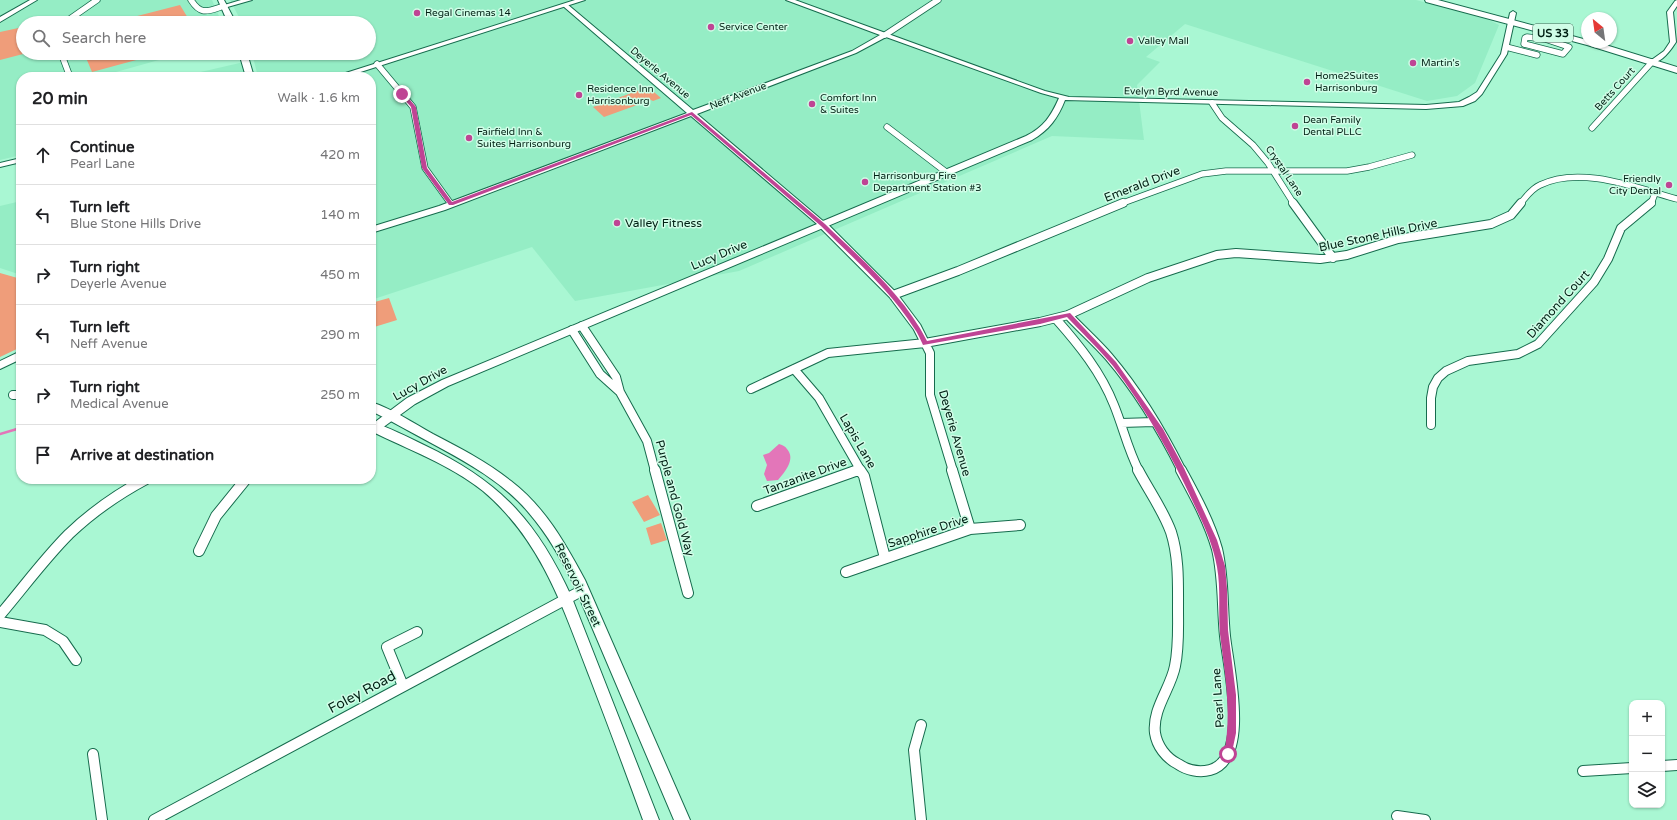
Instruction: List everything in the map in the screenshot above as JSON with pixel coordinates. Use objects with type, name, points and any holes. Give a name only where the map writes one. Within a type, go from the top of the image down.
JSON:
[{"type":"highway","name":"US 33","points":[[1429,0],[1512,15],[1545,35],[1652,62],[1677,70]]},
{"type":"highway","name":"US 33","points":[[1542,21],[1581,32]]},
{"type":"highway","points":[[1617,42],[1677,61]]},
{"type":"main road","points":[[352,72],[582,0]]},
{"type":"main road","points":[[222,3],[228,16]]},
{"type":"main road","points":[[245,60],[249,72]]},
{"type":"main road","points":[[0,364],[16,357]]},
{"type":"main road","name":"Reservoir Street","points":[[376,408],[496,475],[525,500],[546,525],[564,552],[583,590],[681,820]]},
{"type":"main road","name":"Reservoir Street","points":[[376,430],[406,441],[450,463],[493,493],[519,519],[538,543],[556,574],[566,598],[651,820]]},
{"type":"street","points":[[0,20],[34,0]]},
{"type":"street","points":[[74,16],[97,0]]},
{"type":"street","points":[[191,0],[198,10],[206,10],[222,3],[249,0]]},
{"type":"street","name":"Evelyn Byrd Avenue","points":[[789,0],[1063,98],[1081,100],[1212,103],[1432,107],[1454,105],[1471,100],[1480,93],[1504,54],[1512,15]]},
{"type":"street","name":"Neff Avenue","points":[[376,228],[451,204],[859,50],[886,35],[938,0]]},
{"type":"street","points":[[1652,62],[1666,52],[1673,42],[1674,25],[1670,12],[1677,2]]},
{"type":"street","name":"Deyerle Avenue","points":[[565,5],[823,225],[893,295],[917,327],[925,343]]},
{"type":"street","points":[[1545,35],[1569,47],[1563,54],[1524,44],[1525,38],[1527,37],[1545,35]]},
{"type":"street","points":[[1506,47],[1537,55]]},
{"type":"street","points":[[64,60],[68,72]]},
{"type":"street","name":"Betts Court","points":[[1592,128],[1652,62]]},
{"type":"street","points":[[377,64],[413,107],[425,168],[451,204]]},
{"type":"street","name":"Lucy Drive","points":[[376,425],[411,401],[445,383],[823,225],[1040,132],[1051,123],[1063,98]]},
{"type":"street","name":"Crystal Lane","points":[[1212,103],[1222,118],[1256,148],[1274,171],[1291,200],[1333,258]]},
{"type":"street","points":[[887,127],[946,172]]},
{"type":"street","name":"Emerald Drive","points":[[893,295],[958,271],[1101,211],[1197,175],[1226,171],[1352,170],[1369,167],[1412,155]]},
{"type":"street","points":[[0,165],[16,161]]},
{"type":"street","name":"Blue Stone Hills Drive","points":[[751,389],[828,353],[925,343],[1056,319],[1104,300],[1148,278],[1217,255],[1236,253],[1309,259],[1333,258],[1398,239],[1497,222],[1513,213],[1536,187],[1553,180],[1572,178],[1597,179],[1655,192],[1677,199]]},
{"type":"street","name":"Diamond Court","points":[[1430,425],[1428,406],[1430,396],[1433,386],[1440,376],[1449,369],[1463,363],[1483,358],[1514,355],[1529,350],[1538,344],[1594,282],[1608,259],[1621,228],[1651,204],[1655,192]]},
{"type":"street","name":"Pearl Lane","points":[[1056,319],[1083,352],[1100,377],[1112,400],[1133,460],[1171,532],[1177,560],[1178,626],[1176,658],[1170,683],[1155,718],[1154,735],[1164,752],[1177,764],[1194,771],[1208,770],[1217,767],[1226,759],[1232,733],[1232,695],[1224,635],[1221,566],[1216,547],[1208,525],[1178,462],[1154,422],[1114,364],[1068,315]]},
{"type":"street","name":"Purple and Gold Way","points":[[582,326],[616,377],[620,392],[648,441],[688,593]]},
{"type":"street","name":"Purple and Gold Way","points":[[572,330],[600,374],[620,392]]},
{"type":"street","name":"Deyerie Avenue","points":[[925,343],[930,353],[930,396],[970,529]]},
{"type":"street","name":"Lapis Lane","points":[[794,369],[819,398],[867,481],[882,551],[886,558]]},
{"type":"street","points":[[1121,423],[1154,422]]},
{"type":"street","name":"Tanzanite Drive","points":[[757,506],[860,469]]},
{"type":"street","points":[[0,615],[57,546],[102,506],[138,484]]},
{"type":"street","points":[[199,551],[216,516],[242,484]]},
{"type":"street","name":"Sapphire Drive","points":[[846,572],[970,529],[1020,524]]},
{"type":"street","name":"Foley Road","points":[[154,820],[583,590]]},
{"type":"street","points":[[0,622],[45,630],[63,642],[76,660]]},
{"type":"street","points":[[403,686],[387,647],[417,632]]},
{"type":"street","points":[[921,725],[914,750],[914,760],[921,820]]},
{"type":"street","points":[[92,754],[102,820]]},
{"type":"street","points":[[1665,766],[1677,765]]},
{"type":"street","points":[[1583,771],[1629,768]]},
{"type":"street","points":[[1397,816],[1425,820]]},
{"type":"shaded area","points":[[0,0],[212,0],[219,16],[16,16],[16,60],[159,60],[116,72],[16,72],[16,156],[0,160]]},
{"type":"shaded area","points":[[230,0],[1416,0],[1487,19],[1499,25],[1475,83],[1457,96],[1427,101],[1185,24],[1146,57],[1160,62],[1137,85],[1144,140],[1052,136],[739,271],[575,301],[532,247],[376,298],[376,72],[257,72],[254,60],[376,60],[376,16],[238,16]]},
{"type":"shaded area","points":[[180,5],[187,16],[137,16]]},
{"type":"shaded area","points":[[16,29],[16,56],[0,60],[0,32]]},
{"type":"shaded area","points":[[87,60],[136,60],[92,72]]},
{"type":"shaded area","points":[[244,62],[247,72],[201,72]]},
{"type":"shaded area","points":[[648,87],[661,98],[653,101],[651,100],[604,117],[593,107]]},
{"type":"shaded area","points":[[16,202],[16,273],[0,268],[0,206]]},
{"type":"shaded area","points":[[0,273],[16,278],[16,349],[0,357]]},
{"type":"shaded area","points":[[389,298],[397,320],[376,326],[376,302]]},
{"type":"shaded area","points":[[779,444],[785,447],[789,453],[790,461],[778,480],[767,481],[764,474],[767,465],[763,455],[769,453]]},
{"type":"shaded area","points":[[648,495],[660,515],[644,522],[632,502]]},
{"type":"shaded area","points":[[661,523],[667,540],[651,545],[646,528]]},
{"type":"waterway","points":[[0,434],[16,429]]},
{"type":"place","name":"Regal Cinemas 14","points":[[417,13]]},
{"type":"place","name":"Service Center","points":[[711,27]]},
{"type":"place","name":"Valley Mall","points":[[1130,41]]},
{"type":"place","name":"Martin's","points":[[1413,63]]},
{"type":"place","name":"Home2Suites Harrisonburg","points":[[1307,82]]},
{"type":"place","name":"Residence Inn Harrisonburg","points":[[579,95]]},
{"type":"place","name":"Comfort Inn & Suites","points":[[812,104]]},
{"type":"place","name":"Dean Family Dental PLLC","points":[[1295,126]]},
{"type":"place","name":"Fairfield Inn & Suites Harrisonburg","points":[[469,138]]},
{"type":"place","name":"Harrisonburg Fire Department Station #3","points":[[865,182]]},
{"type":"place","name":"Friendly City Dental","points":[[1669,185]]},
{"type":"place","name":"Valley Fitness","points":[[617,223]]},
{"type":"route","points":[[402,94],[413,107],[425,168],[434,183],[451,204],[692,113],[842,243],[893,295],[917,327],[925,343],[1056,319],[1068,315],[1114,364],[1160,430],[1181,468],[1214,540],[1221,566],[1224,630],[1232,695],[1232,733],[1228,754]]}]
